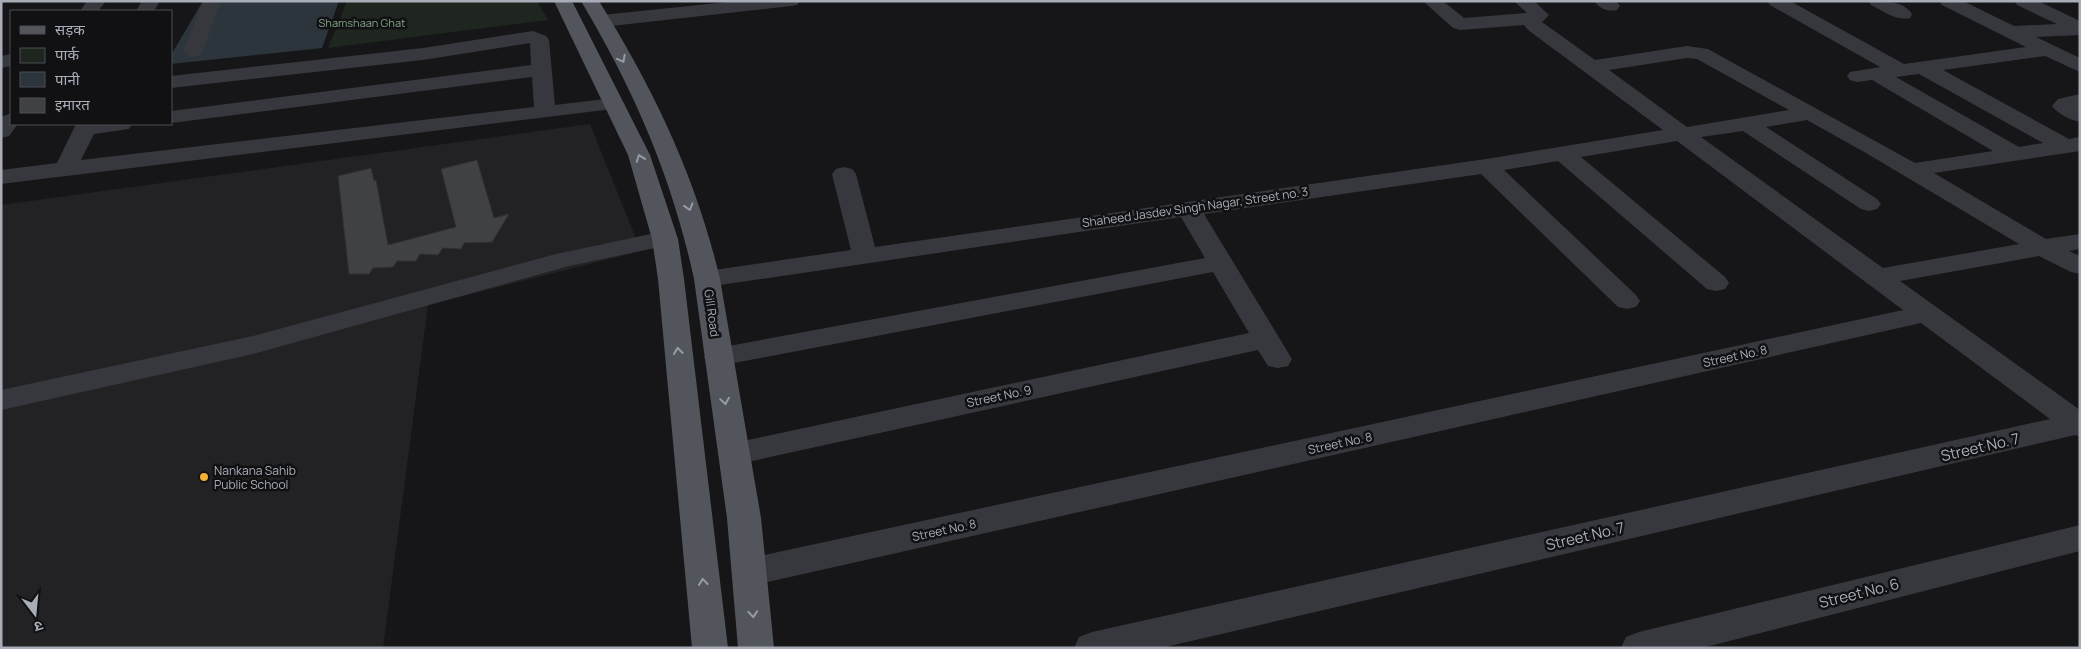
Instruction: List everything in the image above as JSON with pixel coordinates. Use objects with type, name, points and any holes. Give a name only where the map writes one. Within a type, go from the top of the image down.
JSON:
[{"type":"main road","points":[[563,1],[639,155],[665,239],[671,279],[710,648]]},
{"type":"main road","name":"Gill Road","points":[[596,11],[655,122],[687,199],[700,240],[708,279],[718,358],[734,454],[750,572],[756,648]]},
{"type":"street","points":[[193,51],[212,1]]},
{"type":"street","points":[[596,11],[791,1]]},
{"type":"street","points":[[1432,1],[1460,24],[1530,10],[1532,24],[2079,425]]},
{"type":"street","points":[[1776,1],[1911,69],[2073,145]]},
{"type":"street","points":[[1877,1],[1903,14]]},
{"type":"street","points":[[1948,1],[2080,66]]},
{"type":"street","points":[[2023,1],[2080,28]]},
{"type":"street","points":[[2011,32],[2080,28]]},
{"type":"street","points":[[172,82],[402,57],[533,37],[539,40],[545,112]]},
{"type":"street","points":[[458,102],[462,48]]},
{"type":"street","points":[[2015,154],[1867,75],[2048,50]]},
{"type":"street","points":[[1591,67],[1687,52],[1702,53],[1911,170],[2043,248],[2080,266]]},
{"type":"street","points":[[1,177],[66,169],[458,102],[542,70]]},
{"type":"street","points":[[2080,100],[2066,103],[2063,106],[2080,116]]},
{"type":"street","points":[[172,117],[458,102],[545,112],[614,104]]},
{"type":"street","name":"Shaheed Jasdev Singh Nagar, Street no. 3","points":[[708,279],[1486,166],[1810,113]]},
{"type":"street","points":[[1,131],[10,120]]},
{"type":"street","points":[[1746,123],[1869,204]]},
{"type":"street","points":[[66,169],[86,126],[104,125]]},
{"type":"street","points":[[1911,170],[2073,145]]},
{"type":"street","points":[[1564,154],[1716,283]]},
{"type":"street","points":[[1486,166],[1627,301]]},
{"type":"street","points":[[844,174],[865,255]]},
{"type":"street","points":[[718,358],[1219,263],[1188,208]]},
{"type":"street","points":[[1,400],[253,345],[565,259],[665,239]]},
{"type":"street","points":[[1878,277],[2080,241]]},
{"type":"street","name":"Street No. 9","points":[[734,454],[1271,349],[1219,263]]},
{"type":"street","name":"Street No. 8","points":[[750,572],[1928,313]]},
{"type":"street","name":"Street No. 7","points":[[1092,648],[2079,425]]},
{"type":"street","name":"Street No. 6","points":[[1639,648],[2080,538]]},
{"type":"shaded area","name":"Nankana Sahib Public School","points":[[590,124],[641,251],[428,305],[383,648],[1,648],[1,205]]},
{"type":"green space","name":"Shamshaan Ghat","points":[[347,1],[537,1],[548,20],[328,48]]},
{"type":"water","points":[[203,1],[339,1],[322,48],[172,64],[172,53]]},
{"type":"building","points":[[477,160],[494,218],[509,214],[492,242],[464,243],[461,249],[443,248],[438,255],[420,254],[416,261],[397,261],[393,267],[373,268],[369,274],[349,274],[338,176],[371,168],[374,181],[376,180],[388,245],[456,227],[441,169]]},
{"type":"place","name":"Nankana Sahib Public School","points":[[204,477]]}]
